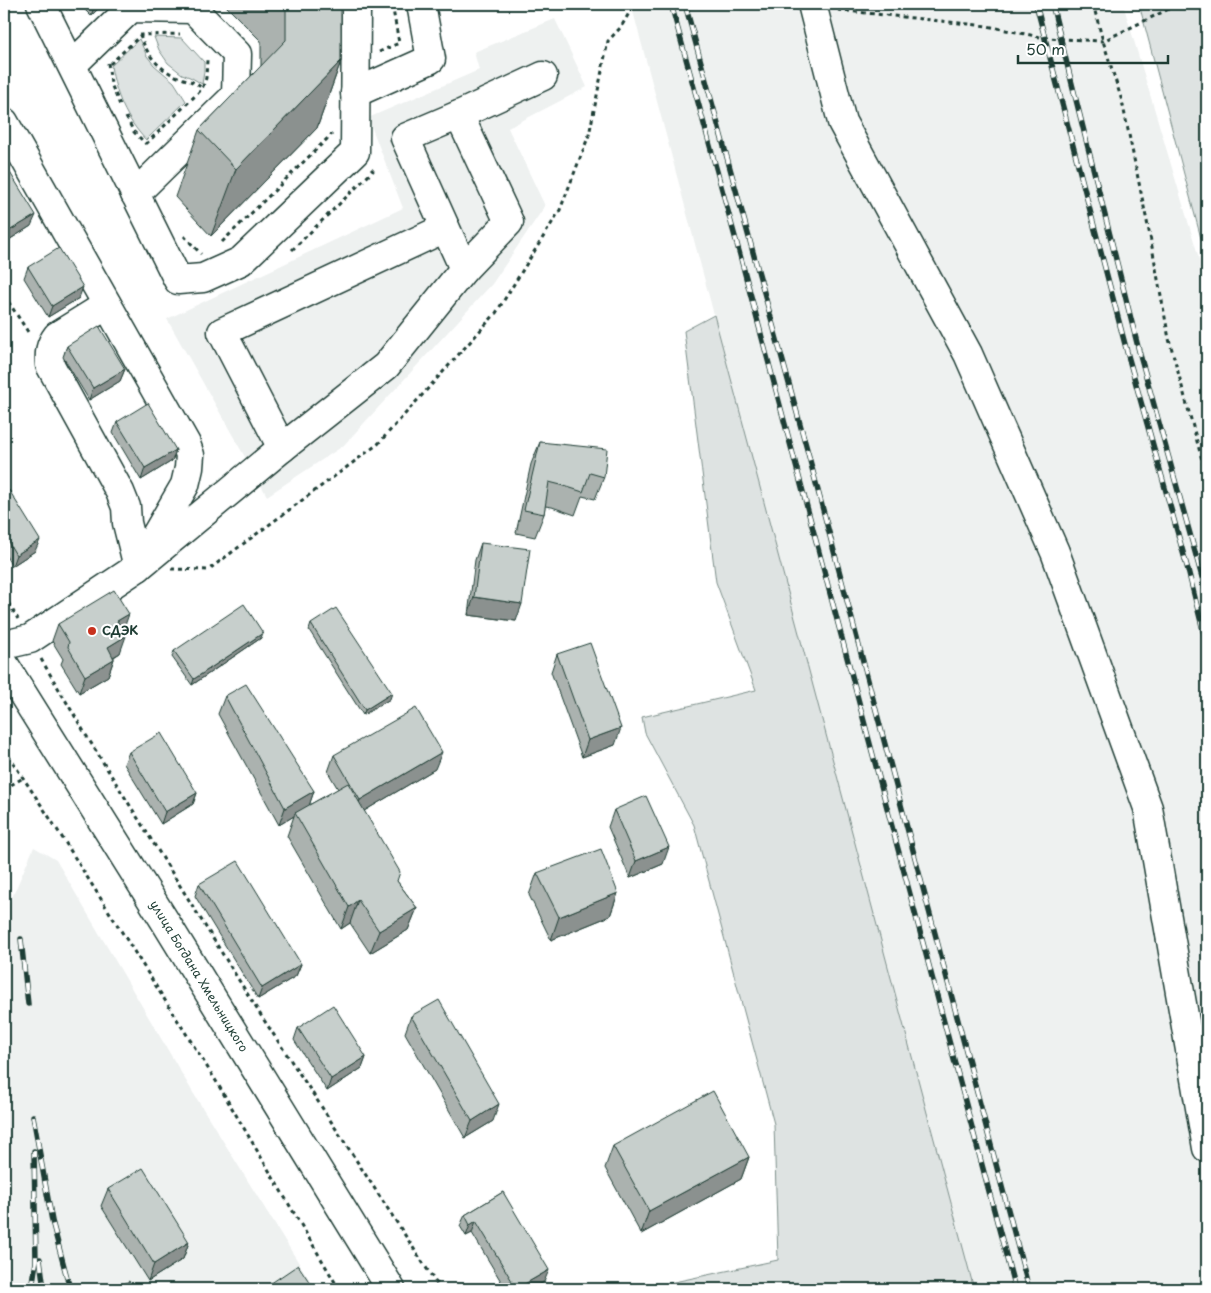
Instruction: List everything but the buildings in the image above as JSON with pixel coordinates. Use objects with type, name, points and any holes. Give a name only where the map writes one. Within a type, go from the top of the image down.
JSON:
[{"type":"main road","points":[[41,4],[178,280],[203,278],[241,261],[355,152],[356,6],[354,4]]},
{"type":"main road","points":[[355,93],[431,59],[421,4]]},
{"type":"main road","points":[[812,6],[842,122],[968,354],[1055,552],[1148,808],[1207,1148]]},
{"type":"main road","points":[[72,65],[131,8],[193,9],[237,54],[236,95],[135,194]]},
{"type":"main road","points":[[464,269],[405,138],[543,76]]},
{"type":"main road","points":[[4,645],[30,639],[138,567],[282,448],[386,366],[464,269],[509,222],[459,115]]},
{"type":"main road","points":[[4,122],[186,444],[190,455],[185,486],[138,567]]},
{"type":"main road","points":[[282,448],[222,332],[445,228]]},
{"type":"main road","points":[[107,305],[57,336],[52,343],[49,354],[50,365],[120,492],[126,507],[127,523],[138,567]]},
{"type":"main road","name":"улица Богдана Хмельницкого","points":[[4,664],[391,1289]]},
{"type":"path","points":[[621,27],[632,8],[641,4]]},
{"type":"path","points":[[758,4],[812,6],[987,26],[1045,38],[1103,41],[1179,4]]},
{"type":"path","points":[[1093,4],[1122,101],[1169,339],[1207,478]]},
{"type":"path","points":[[135,8],[143,44],[152,60],[165,71],[179,78],[197,83],[222,109]]},
{"type":"path","points":[[101,72],[141,35],[182,34]]},
{"type":"path","points":[[97,41],[108,53],[108,66],[112,84],[122,110],[134,132],[166,164]]},
{"type":"path","points":[[146,144],[202,89],[206,78],[207,60],[201,54]]},
{"type":"path","points":[[217,247],[334,132]]},
{"type":"path","points":[[183,235],[202,254],[205,254]]},
{"type":"path","points":[[4,295],[50,365]]},
{"type":"path","points":[[30,639],[86,735],[260,1014],[440,1289]]},
{"type":"path","points":[[4,749],[216,1081],[339,1289]]},
{"type":"path","points":[[4,789],[23,778]]},
{"type":"shaded area","points":[[631,4],[1123,4],[1207,285],[1207,1289],[974,1289]]},
{"type":"shaded area","points":[[1139,4],[1207,4],[1207,261]]},
{"type":"shaded area","points":[[555,19],[587,87],[508,128],[545,206],[492,284],[343,446],[267,496],[167,319],[403,208],[368,118],[479,70],[474,52]]},
{"type":"shaded area","points":[[154,37],[182,38],[204,62],[202,84],[182,74],[168,63],[159,50]]},
{"type":"shaded area","points":[[139,39],[147,56],[154,65],[174,82],[186,101],[146,140],[127,115],[116,87],[111,66]]},
{"type":"shaded area","points":[[714,315],[974,1289],[641,1289],[778,1260],[774,1124],[694,825],[645,733],[642,717],[756,690],[716,582],[684,331]]},
{"type":"shaded area","points":[[34,847],[56,860],[192,1091],[315,1289],[4,1289],[4,916]]},
{"type":"railway","points":[[671,4],[740,255],[1015,1289]]},
{"type":"railway","points":[[685,4],[808,453],[1029,1289]]},
{"type":"railway","points":[[1036,4],[1127,352],[1188,570],[1207,646]]},
{"type":"railway","points":[[1052,4],[1139,351],[1207,595]]},
{"type":"railway","points":[[21,939],[28,1004]]},
{"type":"railway","points":[[33,1116],[52,1221],[70,1289]]},
{"type":"railway","points":[[32,1289],[36,1262],[34,1151]]},
{"type":"railway","points":[[40,1259],[44,1289]]},
{"type":"place","name":"СДЭК","points":[[92,631]]}]
